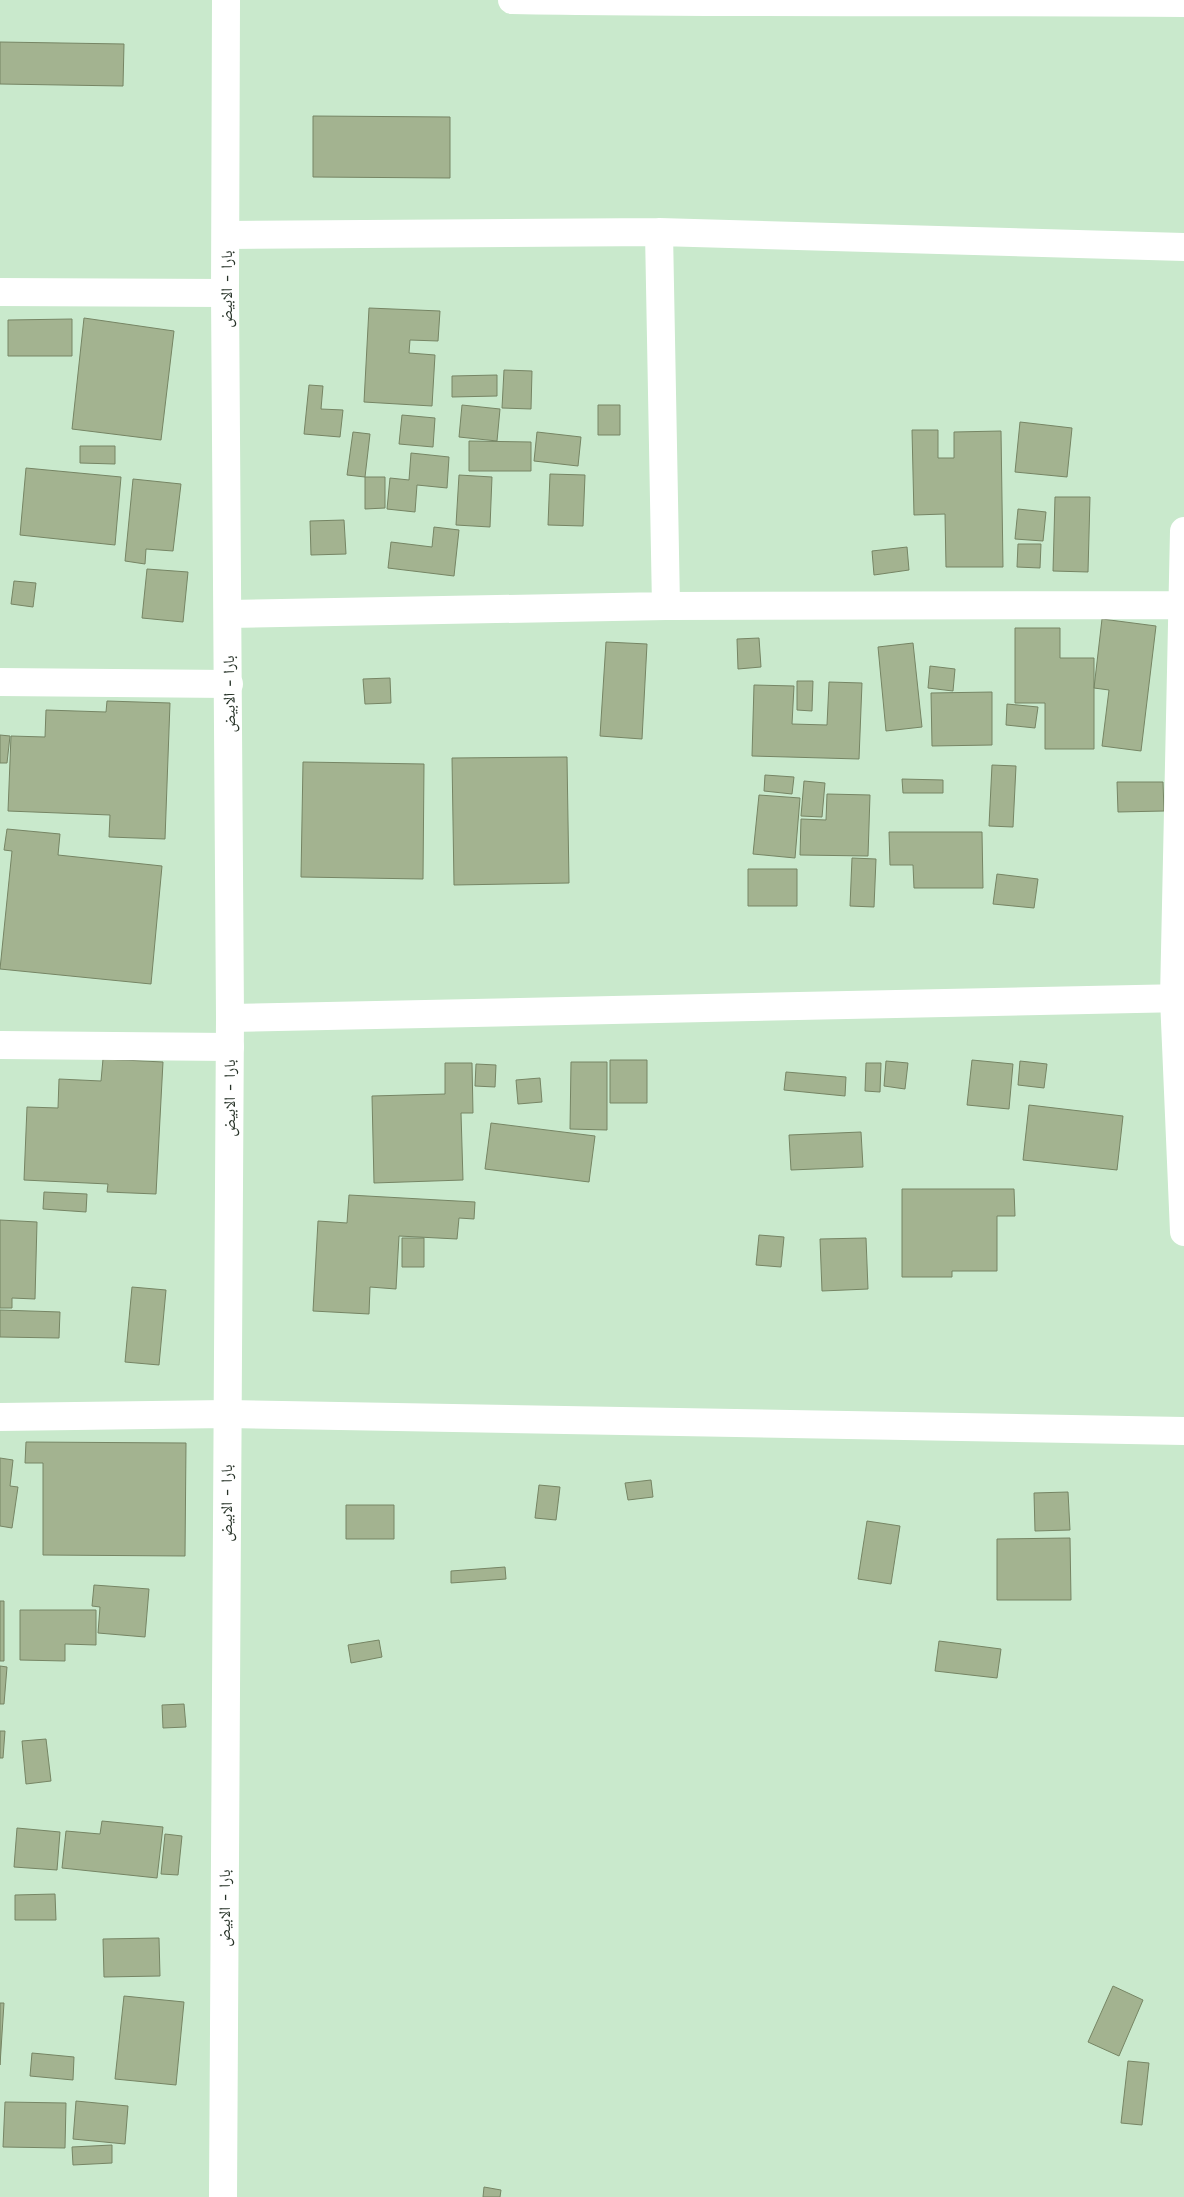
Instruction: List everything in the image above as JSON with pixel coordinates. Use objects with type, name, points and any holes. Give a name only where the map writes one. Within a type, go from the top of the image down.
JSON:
[{"type":"street","name":"بارا - الابيض","points":[[223,2197],[226,1414],[230,1047],[230,684],[225,293],[226,0]]},
{"type":"street","points":[[512,0],[951,0],[1184,3]]},
{"type":"street","points":[[226,235],[659,232],[1184,247]]},
{"type":"street","points":[[659,232],[666,606]]},
{"type":"street","points":[[0,292],[225,293]]},
{"type":"street","points":[[1184,531],[1179,998],[1184,1232]]},
{"type":"street","points":[[228,614],[666,606],[1183,605]]},
{"type":"street","points":[[0,682],[230,684]]},
{"type":"street","points":[[230,1018],[1179,998]]},
{"type":"street","points":[[0,1045],[230,1047]]},
{"type":"street","points":[[0,1417],[226,1414],[1184,1431]]},
{"type":"building","points":[[0,42],[124,44],[123,86],[0,84]]},
{"type":"building","points":[[313,116],[450,117],[450,178],[313,177]]},
{"type":"building","points":[[369,308],[440,311],[438,341],[410,340],[409,353],[435,355],[432,406],[364,402]]},
{"type":"building","points":[[84,318],[174,331],[161,440],[72,429]]},
{"type":"building","points":[[72,319],[72,356],[8,356],[8,320]]},
{"type":"building","points":[[504,370],[532,371],[531,409],[502,408]]},
{"type":"building","points":[[497,375],[497,396],[452,397],[452,376]]},
{"type":"building","points":[[309,385],[323,386],[321,409],[343,410],[340,437],[304,434]]},
{"type":"building","points":[[462,405],[500,409],[497,441],[459,437]]},
{"type":"building","points":[[598,405],[620,405],[620,435],[598,435]]},
{"type":"building","points":[[402,415],[435,418],[433,447],[399,444]]},
{"type":"building","points":[[1020,422],[1072,428],[1067,477],[1015,472]]},
{"type":"building","points":[[912,430],[938,430],[938,458],[954,458],[954,432],[1001,431],[1003,567],[946,567],[945,514],[914,515]]},
{"type":"building","points":[[353,432],[370,434],[365,477],[347,475]]},
{"type":"building","points":[[537,432],[581,437],[578,466],[534,461]]},
{"type":"building","points":[[469,441],[531,442],[531,471],[469,471]]},
{"type":"building","points":[[80,446],[115,446],[115,464],[80,463]]},
{"type":"building","points":[[411,453],[449,457],[447,488],[417,485],[415,512],[387,509],[390,478],[409,480]]},
{"type":"building","points":[[26,468],[121,477],[115,545],[20,535]]},
{"type":"building","points":[[550,474],[585,475],[583,526],[548,525]]},
{"type":"building","points":[[459,475],[492,477],[490,527],[456,525]]},
{"type":"building","points":[[365,477],[385,477],[385,508],[365,509]]},
{"type":"building","points":[[133,479],[181,484],[173,551],[146,549],[145,564],[125,561]]},
{"type":"building","points":[[1055,497],[1090,497],[1088,572],[1053,571]]},
{"type":"building","points":[[1018,509],[1046,512],[1043,541],[1015,539]]},
{"type":"building","points":[[344,520],[346,554],[311,555],[310,521]]},
{"type":"building","points":[[434,527],[459,530],[454,576],[388,568],[391,542],[432,547]]},
{"type":"building","points":[[1018,544],[1041,544],[1040,568],[1017,567]]},
{"type":"building","points":[[907,547],[909,570],[874,575],[872,551]]},
{"type":"building","points":[[147,569],[188,572],[183,622],[142,618]]},
{"type":"building","points":[[14,581],[36,583],[33,607],[11,604]]},
{"type":"building","points":[[1102,619],[1156,626],[1141,751],[1102,746],[1109,690],[1094,688]]},
{"type":"building","points":[[1015,628],[1060,628],[1060,658],[1094,658],[1094,749],[1045,749],[1045,703],[1015,703]]},
{"type":"building","points":[[759,638],[761,667],[738,669],[737,639]]},
{"type":"building","points":[[606,642],[647,644],[642,739],[600,736]]},
{"type":"building","points":[[913,643],[922,727],[886,731],[878,647]]},
{"type":"building","points":[[930,666],[955,669],[953,691],[928,688]]},
{"type":"building","points":[[390,678],[391,703],[365,704],[363,679]]},
{"type":"building","points":[[797,681],[813,681],[812,711],[797,710]]},
{"type":"building","points":[[829,682],[862,683],[859,759],[752,756],[754,685],[794,686],[792,724],[827,725]]},
{"type":"building","points":[[992,692],[992,745],[932,746],[931,693]]},
{"type":"building","points":[[107,701],[170,703],[165,839],[109,837],[110,815],[8,811],[11,736],[45,737],[46,710],[106,712]]},
{"type":"building","points":[[1007,704],[1038,707],[1035,728],[1006,725]]},
{"type":"building","points":[[0,735],[10,736],[7,763],[0,763]]},
{"type":"building","points":[[567,757],[569,883],[454,885],[452,758]]},
{"type":"building","points":[[303,762],[424,764],[423,879],[301,877]]},
{"type":"building","points":[[992,765],[1016,766],[1013,827],[989,826]]},
{"type":"building","points":[[765,775],[794,777],[792,794],[764,791]]},
{"type":"building","points":[[902,779],[943,780],[943,793],[903,793]]},
{"type":"building","points":[[804,781],[825,783],[822,817],[801,816]]},
{"type":"building","points":[[1117,782],[1163,782],[1164,811],[1118,812]]},
{"type":"building","points":[[827,794],[870,795],[868,856],[800,855],[801,819],[826,820]]},
{"type":"building","points":[[759,795],[800,798],[795,858],[753,854]]},
{"type":"building","points":[[7,829],[60,834],[58,855],[162,866],[151,984],[0,969],[12,851],[4,850]]},
{"type":"building","points":[[889,832],[982,832],[983,888],[914,888],[913,865],[890,865]]},
{"type":"building","points":[[852,858],[876,859],[874,907],[850,906]]},
{"type":"building","points":[[748,869],[797,869],[797,906],[748,906]]},
{"type":"building","points":[[997,874],[1038,879],[1034,908],[993,904]]},
{"type":"building","points":[[103,1059],[163,1062],[156,1194],[107,1192],[108,1184],[24,1180],[27,1107],[58,1108],[59,1079],[101,1081]]},
{"type":"building","points":[[610,1060],[647,1060],[647,1103],[610,1103]]},
{"type":"building","points":[[972,1060],[1013,1064],[1009,1109],[967,1105]]},
{"type":"building","points":[[886,1061],[908,1063],[905,1089],[884,1086]]},
{"type":"building","points":[[1020,1061],[1047,1064],[1044,1088],[1018,1085]]},
{"type":"building","points":[[571,1062],[607,1062],[607,1130],[570,1129]]},
{"type":"building","points":[[445,1063],[472,1063],[473,1113],[461,1113],[463,1180],[374,1183],[372,1096],[445,1094]]},
{"type":"building","points":[[866,1063],[881,1063],[880,1092],[865,1091]]},
{"type":"building","points":[[476,1064],[496,1065],[495,1087],[475,1086]]},
{"type":"building","points":[[786,1072],[846,1077],[845,1096],[784,1090]]},
{"type":"building","points":[[540,1078],[542,1102],[518,1104],[516,1080]]},
{"type":"building","points":[[1029,1105],[1123,1116],[1117,1170],[1023,1160]]},
{"type":"building","points":[[491,1123],[595,1136],[589,1182],[485,1169]]},
{"type":"building","points":[[861,1132],[863,1167],[791,1170],[789,1135]]},
{"type":"building","points":[[902,1189],[1014,1189],[1015,1216],[997,1216],[997,1271],[952,1271],[952,1277],[902,1277]]},
{"type":"building","points":[[44,1192],[87,1194],[86,1212],[43,1209]]},
{"type":"building","points":[[349,1195],[475,1202],[474,1219],[459,1218],[457,1239],[399,1236],[396,1289],[370,1287],[369,1314],[313,1311],[318,1221],[347,1223]]},
{"type":"building","points":[[0,1220],[37,1222],[35,1299],[12,1298],[12,1308],[0,1308]]},
{"type":"building","points":[[759,1235],[784,1237],[781,1267],[756,1265]]},
{"type":"building","points":[[402,1238],[424,1238],[424,1267],[402,1267]]},
{"type":"building","points":[[866,1238],[868,1289],[822,1291],[820,1239]]},
{"type":"building","points":[[132,1287],[166,1290],[159,1365],[125,1362]]},
{"type":"building","points":[[0,1310],[60,1312],[59,1338],[0,1337]]},
{"type":"building","points":[[26,1442],[186,1443],[185,1556],[43,1555],[43,1463],[25,1463]]},
{"type":"building","points":[[0,1458],[13,1460],[10,1486],[18,1487],[12,1528],[0,1526]]},
{"type":"building","points":[[651,1480],[653,1497],[628,1500],[625,1483]]},
{"type":"building","points":[[539,1485],[560,1487],[556,1520],[535,1518]]},
{"type":"building","points":[[1068,1492],[1070,1530],[1035,1531],[1034,1493]]},
{"type":"building","points":[[346,1505],[394,1505],[394,1539],[346,1539]]},
{"type":"building","points":[[867,1521],[900,1526],[891,1584],[858,1579]]},
{"type":"building","points":[[1070,1538],[1071,1600],[997,1600],[997,1539]]},
{"type":"building","points":[[505,1567],[506,1579],[451,1583],[451,1571]]},
{"type":"building","points":[[94,1585],[149,1589],[145,1637],[98,1633],[100,1607],[92,1606]]},
{"type":"building","points":[[0,1601],[4,1601],[4,1661],[0,1661]]},
{"type":"building","points":[[20,1610],[96,1610],[96,1645],[65,1644],[65,1661],[20,1660]]},
{"type":"building","points":[[379,1640],[382,1657],[351,1663],[348,1645]]},
{"type":"building","points":[[939,1641],[1001,1649],[997,1678],[935,1671]]},
{"type":"building","points":[[0,1666],[7,1667],[4,1704],[0,1704]]},
{"type":"building","points":[[184,1704],[186,1727],[163,1728],[162,1705]]},
{"type":"building","points":[[0,1731],[5,1731],[3,1758],[0,1758]]},
{"type":"building","points":[[46,1739],[51,1781],[26,1784],[22,1741]]},
{"type":"building","points":[[102,1821],[163,1827],[157,1878],[62,1868],[66,1831],[100,1834]]},
{"type":"building","points":[[17,1828],[60,1832],[57,1870],[14,1867]]},
{"type":"building","points":[[165,1834],[182,1836],[178,1875],[161,1874]]},
{"type":"building","points":[[55,1894],[56,1920],[15,1920],[15,1895]]},
{"type":"building","points":[[159,1938],[160,1976],[104,1977],[103,1939]]},
{"type":"building","points":[[1113,1986],[1143,2000],[1119,2056],[1088,2042]]},
{"type":"building","points":[[124,1996],[184,2002],[176,2085],[115,2079]]},
{"type":"building","points":[[0,2003],[4,2003],[0,2065]]},
{"type":"building","points":[[32,2053],[74,2057],[73,2080],[30,2076]]},
{"type":"building","points":[[1128,2061],[1149,2063],[1142,2125],[1121,2123]]},
{"type":"building","points":[[76,2101],[128,2106],[125,2144],[73,2139]]},
{"type":"building","points":[[5,2102],[66,2103],[65,2148],[3,2147]]},
{"type":"building","points":[[112,2145],[112,2163],[73,2165],[72,2147]]},
{"type":"building","points":[[484,2187],[501,2190],[500,2197],[483,2197]]}]
